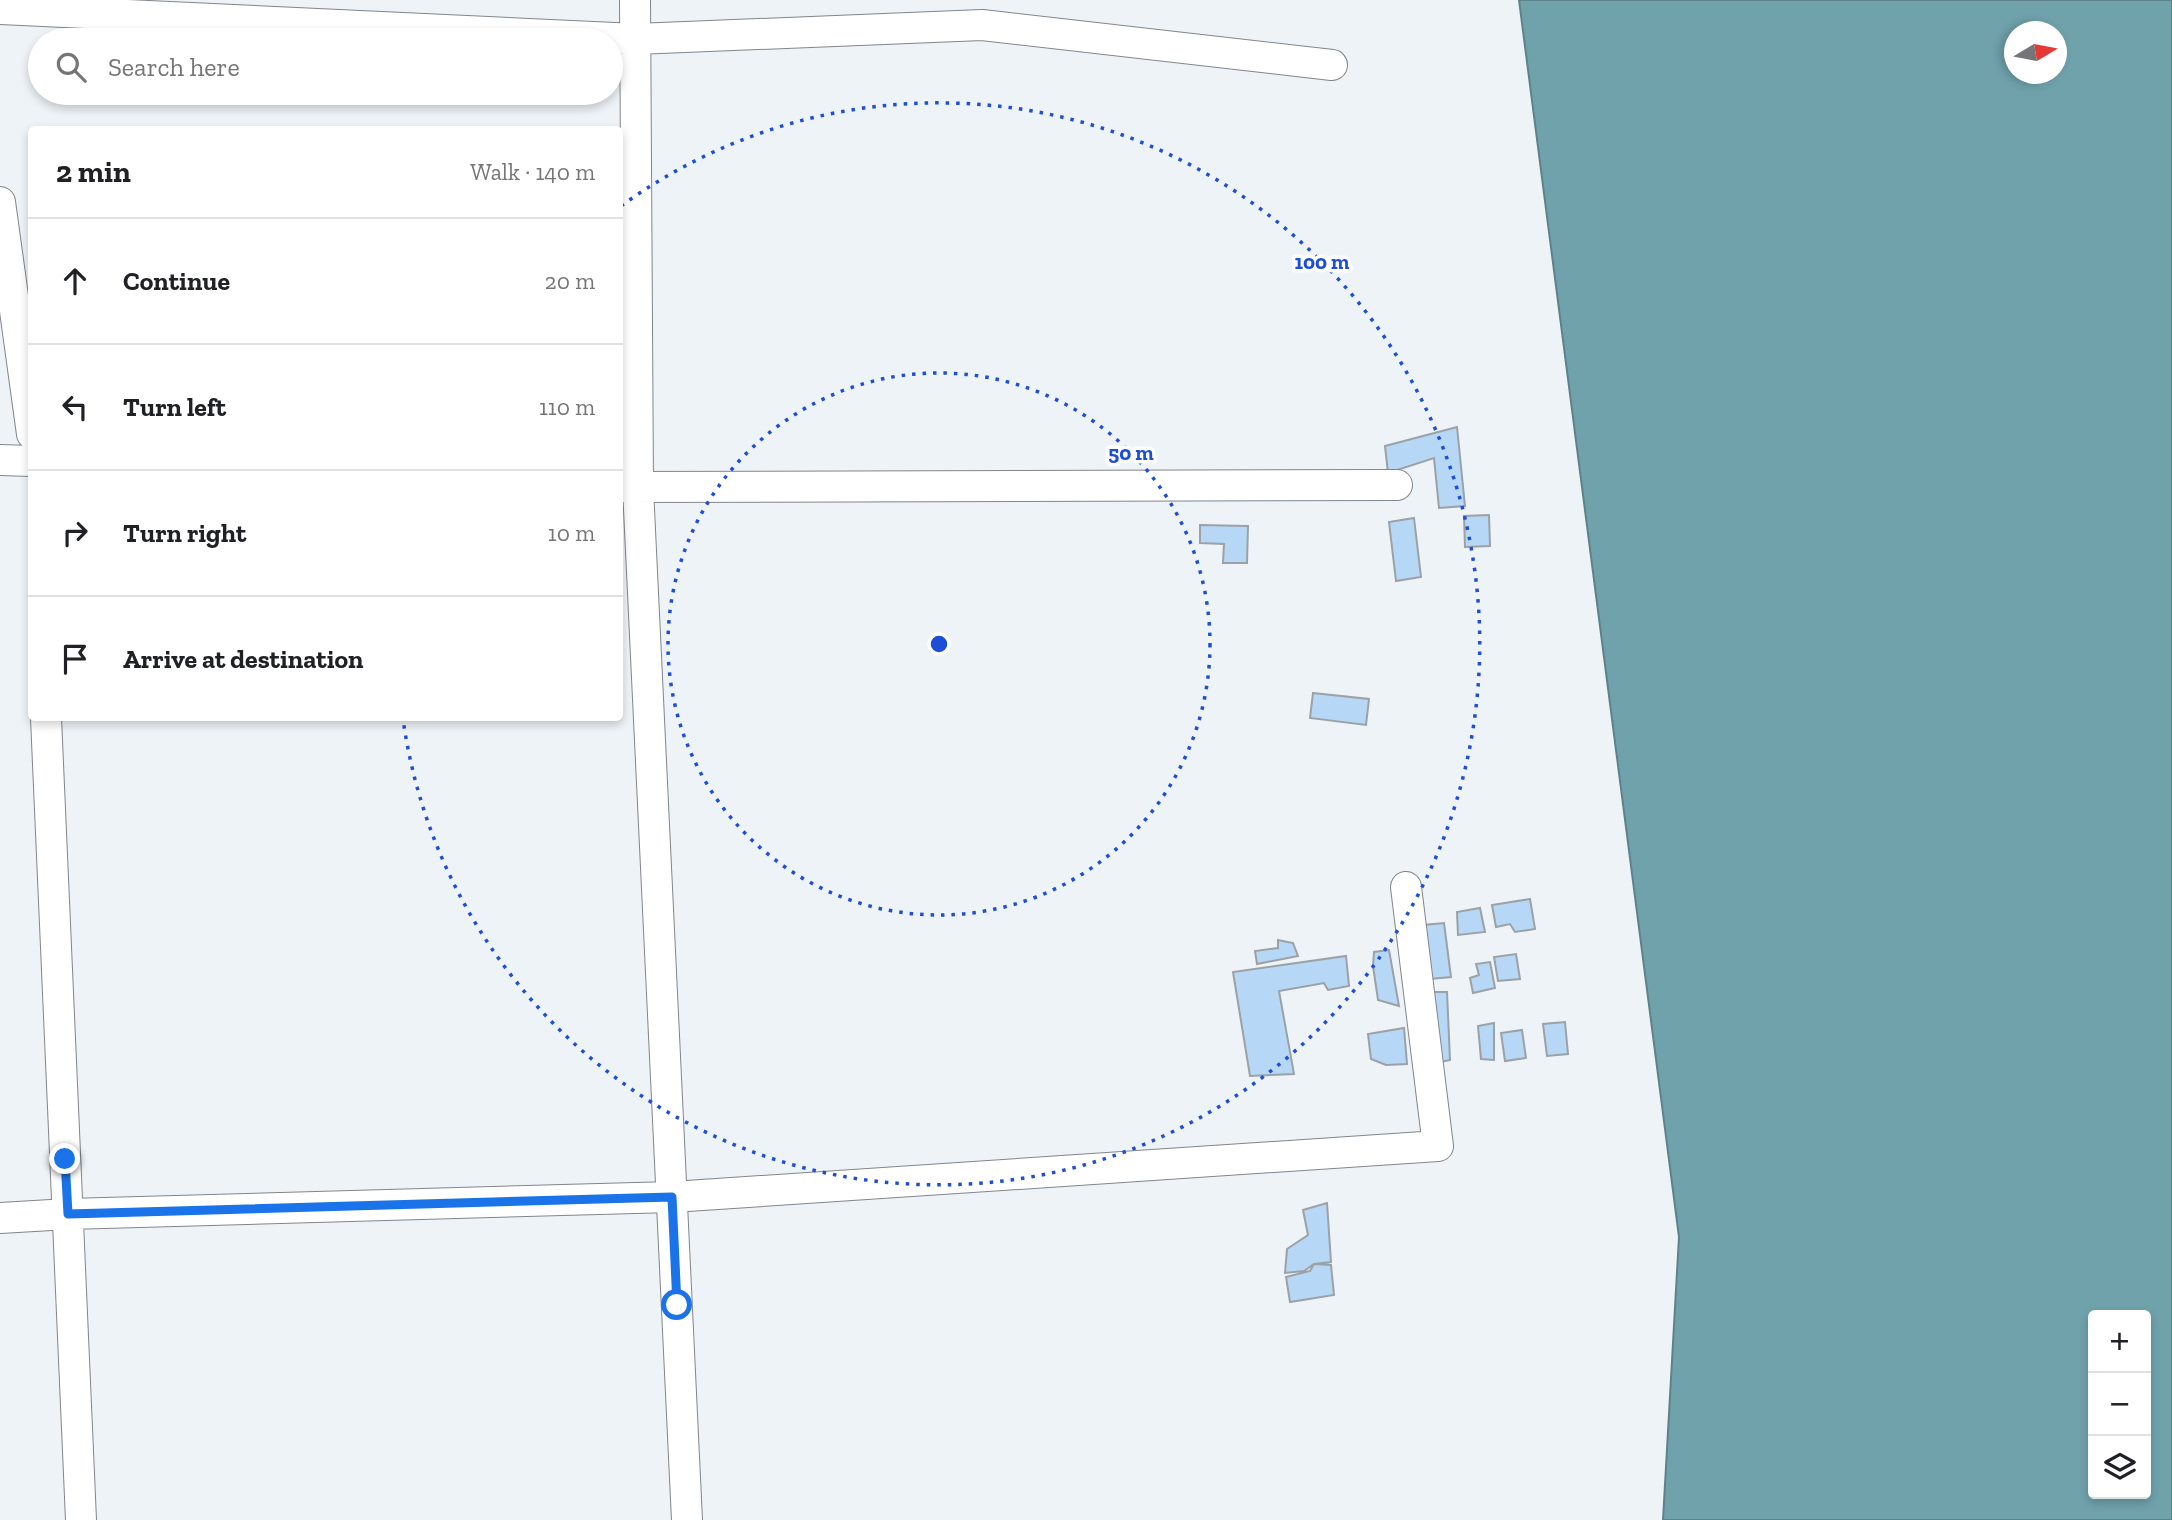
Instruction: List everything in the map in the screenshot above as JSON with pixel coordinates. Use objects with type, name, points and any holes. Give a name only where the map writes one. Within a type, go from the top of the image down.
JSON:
[{"type":"street","points":[[635,0],[629,488],[672,1197],[687,1520]]},
{"type":"street","points":[[0,9],[403,28]]},
{"type":"street","points":[[623,38],[982,25],[1332,65]]},
{"type":"street","points":[[0,202],[28,405]]},
{"type":"street","points":[[0,460],[28,461]]},
{"type":"street","points":[[629,488],[1397,485]]},
{"type":"street","points":[[46,721],[81,1520]]},
{"type":"street","points":[[0,1218],[672,1197],[1438,1146],[1406,887]]},
{"type":"water","points":[[1519,0],[2172,0],[2172,1520],[1663,1520],[1679,1237]]},
{"type":"building","points":[[1457,427],[1465,506],[1439,508],[1434,458],[1388,473],[1385,446]]},
{"type":"building","points":[[1489,515],[1490,546],[1465,547],[1464,516]]},
{"type":"building","points":[[1414,518],[1421,577],[1396,581],[1389,522]]},
{"type":"building","points":[[1200,525],[1248,526],[1247,563],[1223,563],[1224,544],[1200,543]]},
{"type":"building","points":[[1313,693],[1369,699],[1366,725],[1310,718]]},
{"type":"building","points":[[1530,899],[1535,929],[1515,932],[1510,924],[1496,927],[1492,905]]},
{"type":"building","points":[[1480,908],[1485,932],[1458,935],[1457,912]]},
{"type":"building","points":[[1444,923],[1451,977],[1430,979],[1423,925]]},
{"type":"building","points":[[1278,940],[1293,943],[1298,956],[1257,964],[1255,951],[1278,948]]},
{"type":"building","points":[[1389,950],[1399,1006],[1378,1000],[1373,966],[1374,952]]},
{"type":"building","points":[[1516,954],[1520,979],[1498,981],[1494,957]]},
{"type":"building","points":[[1346,956],[1349,986],[1328,990],[1324,983],[1279,991],[1294,1074],[1250,1076],[1233,972]]},
{"type":"building","points":[[1490,962],[1495,988],[1473,993],[1470,978],[1479,975],[1476,964]]},
{"type":"building","points":[[1431,992],[1447,992],[1450,1060],[1436,1063]]},
{"type":"building","points":[[1565,1022],[1568,1054],[1547,1056],[1543,1024]]},
{"type":"building","points":[[1494,1023],[1494,1060],[1481,1059],[1478,1026]]},
{"type":"building","points":[[1404,1028],[1407,1064],[1386,1065],[1371,1059],[1368,1034]]},
{"type":"building","points":[[1522,1030],[1526,1058],[1505,1061],[1501,1033]]},
{"type":"building","points":[[1327,1203],[1331,1262],[1314,1264],[1304,1271],[1285,1273],[1287,1249],[1308,1235],[1303,1210]]},
{"type":"building","points":[[1314,1264],[1331,1265],[1334,1295],[1290,1302],[1286,1277],[1310,1271]]},
{"type":"route","points":[[65,1159],[68,1214],[672,1197],[677,1305]]}]
